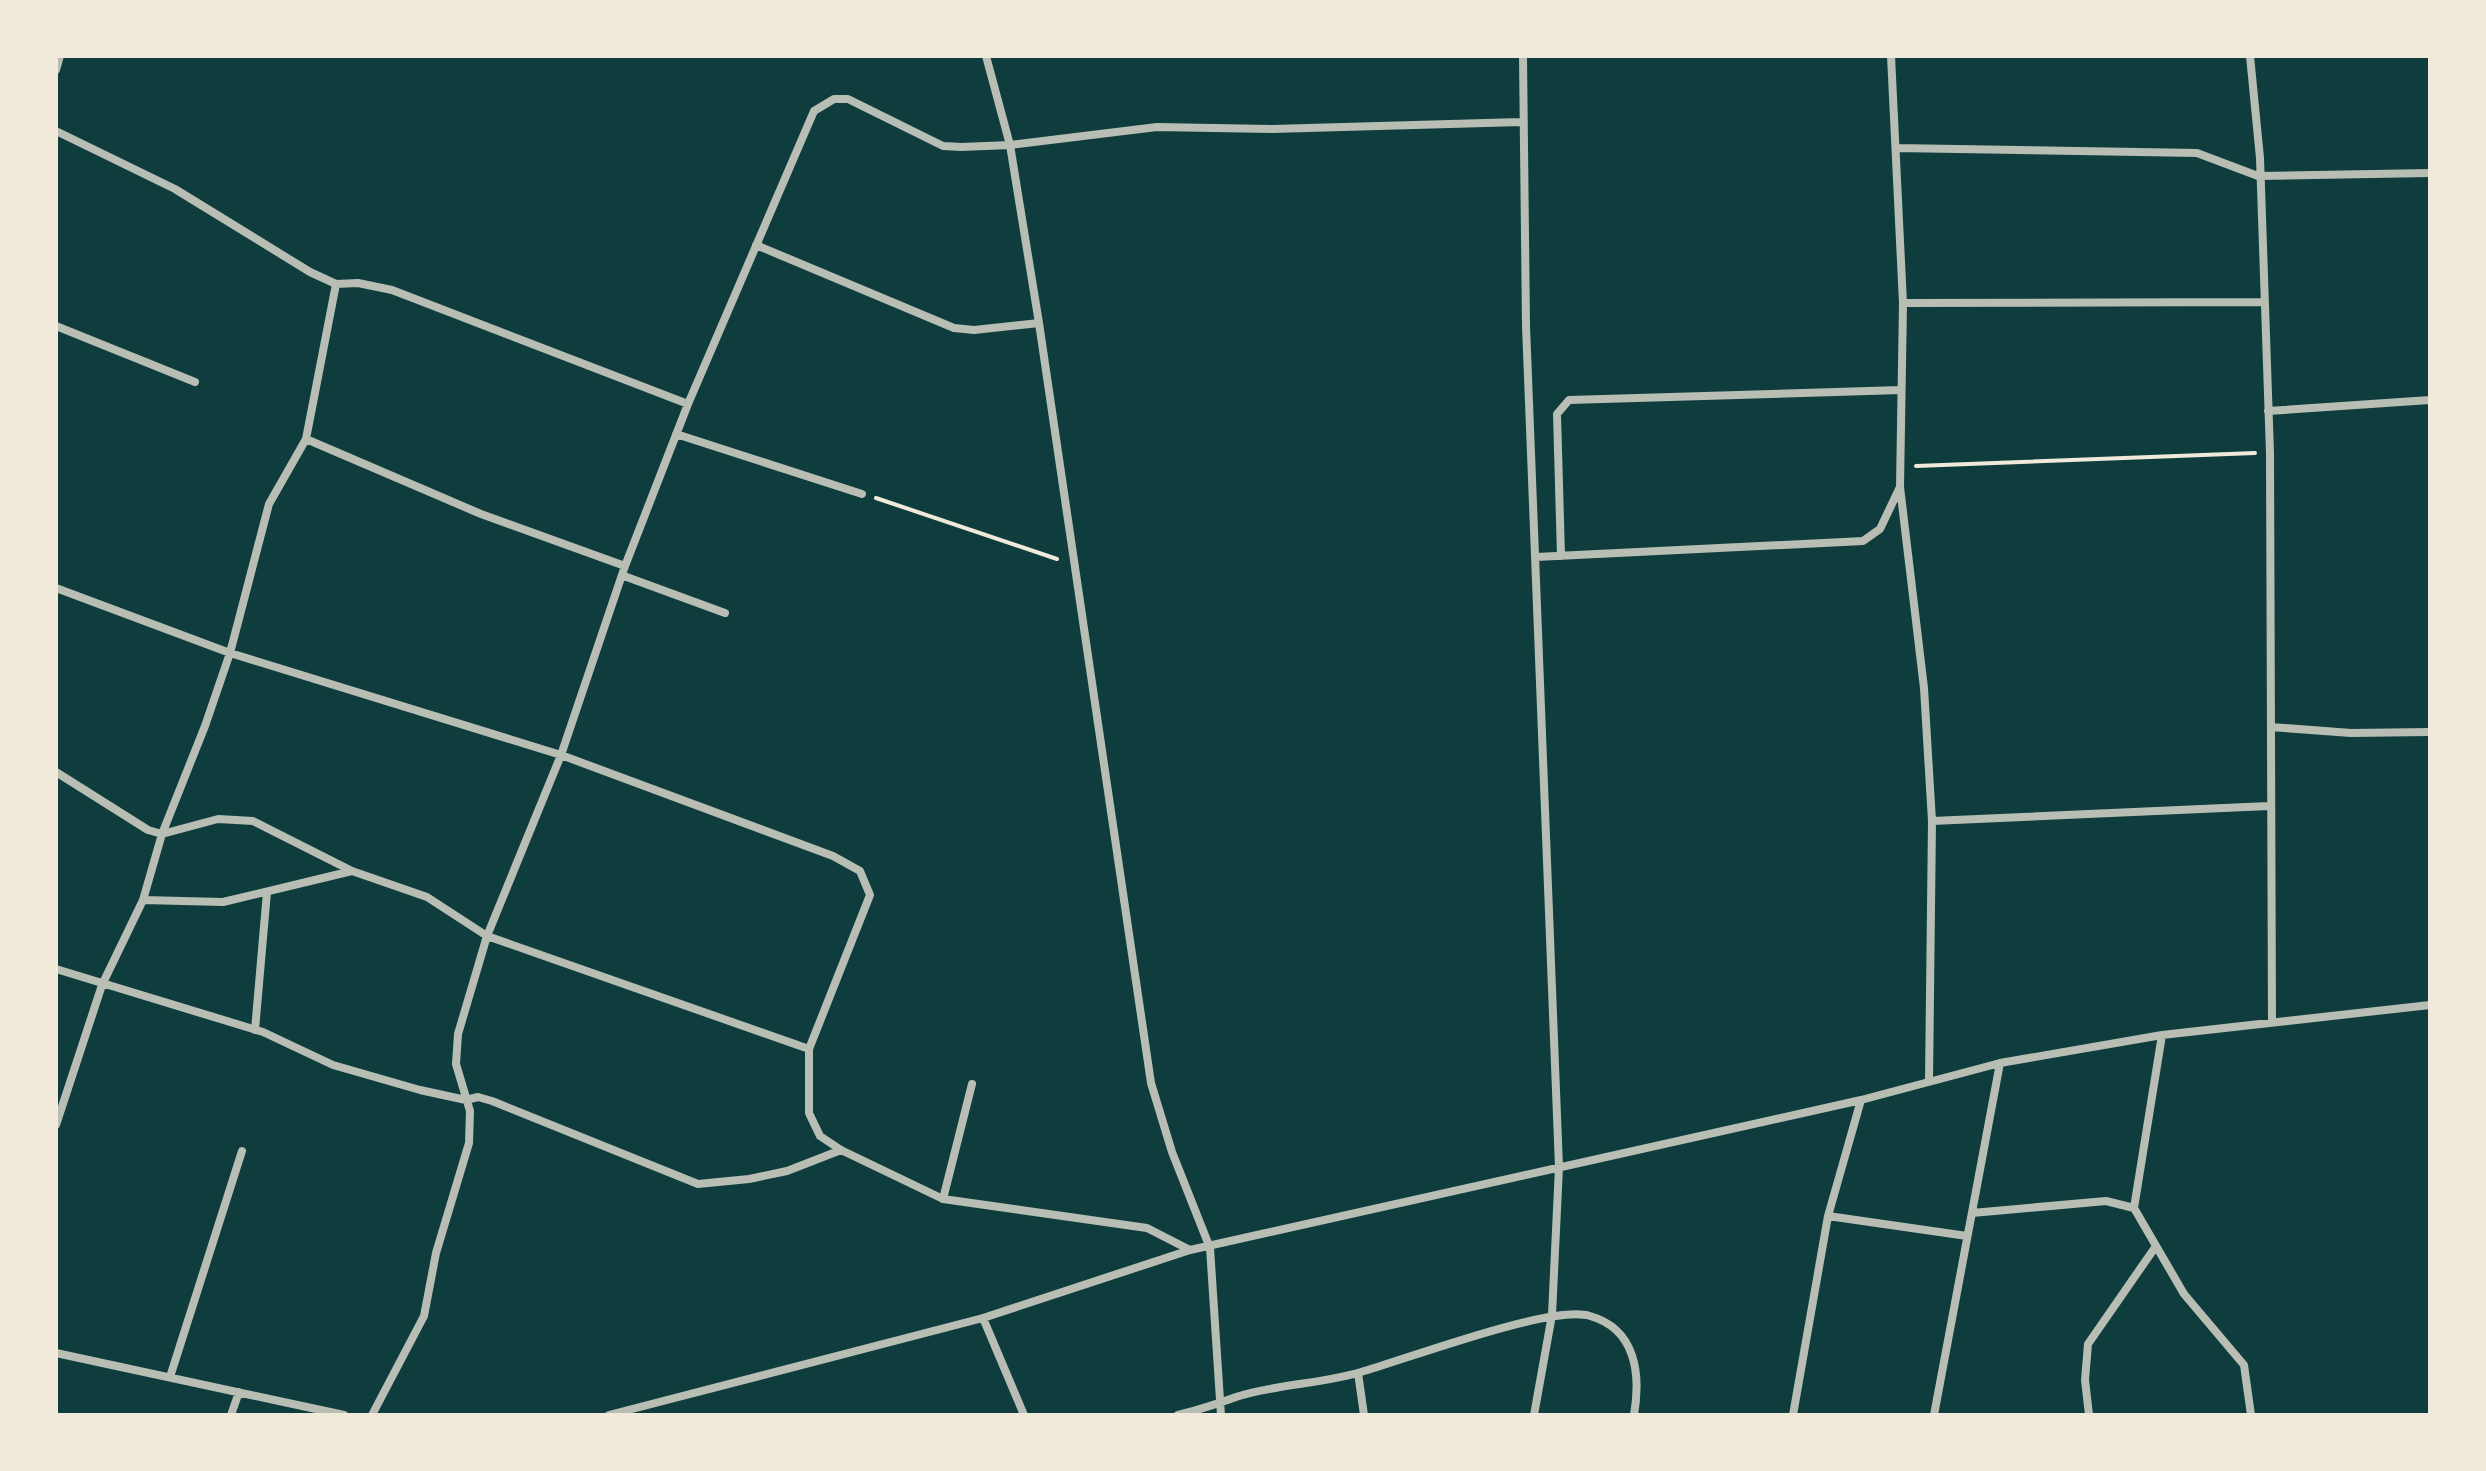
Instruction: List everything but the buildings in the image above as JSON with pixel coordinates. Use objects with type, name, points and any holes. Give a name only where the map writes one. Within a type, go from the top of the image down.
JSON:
[{"type":"street","points":[[986,56],[1010,145],[1039,323],[1126,890],[1151,1083],[1172,1152],[1210,1248],[1221,1415]]},
{"type":"street","points":[[1523,56],[1521,122],[1559,1167],[1552,1315],[1534,1415]]},
{"type":"street","points":[[1891,56],[1903,303],[1900,487],[1924,688],[1932,821],[1929,1081]]},
{"type":"street","points":[[2250,56],[2260,158],[2258,176],[2270,453],[2272,1021]]},
{"type":"street","points":[[56,70],[59,57]]},
{"type":"street","points":[[372,1415],[424,1316],[436,1253],[469,1143],[470,1111],[456,1064],[458,1034],[487,936],[561,755],[625,566],[676,434],[814,111],[834,99],[848,99],[943,146],[1010,145],[1157,127],[1272,129],[1521,122]]},
{"type":"street","points":[[56,131],[175,189],[310,272],[336,284],[358,283],[392,290],[688,404]]},
{"type":"street","points":[[1896,148],[2197,153],[2258,176],[2430,173]]},
{"type":"street","points":[[756,245],[954,328],[1039,323]]},
{"type":"street","points":[[56,1125],[102,985],[143,900],[162,834],[230,653],[269,504],[306,439],[336,284]]},
{"type":"street","points":[[1903,303],[2264,302]]},
{"type":"street","points":[[56,326],[195,382]]},
{"type":"street","points":[[1561,556],[1557,414],[1569,400],[1901,390]]},
{"type":"street","points":[[2268,411],[2430,400]]},
{"type":"street","points":[[676,434],[862,494]]},
{"type":"street","points":[[306,439],[481,514],[625,566]]},
{"type":"street","points":[[1536,557],[1863,541],[1876,535],[1900,487]]},
{"type":"street","points":[[624,576],[725,613]]},
{"type":"street","points":[[56,588],[230,653],[561,755],[833,856],[860,871],[867,879],[870,895],[809,1049],[809,1113],[820,1136],[841,1150],[943,1199],[1147,1228],[1190,1250]]},
{"type":"street","points":[[2271,727],[2351,733],[2430,732]]},
{"type":"street","points":[[56,772],[139,826],[162,834],[218,819],[253,821],[352,871],[427,897],[487,936],[809,1049]]},
{"type":"street","points":[[1932,821],[2269,806]]},
{"type":"street","points":[[143,900],[223,902],[352,871]]},
{"type":"street","points":[[255,1030],[267,892]]},
{"type":"street","points":[[56,969],[255,1030],[333,1065],[466,1100],[478,1097],[492,1101],[698,1184],[749,1179],[787,1171],[841,1150]]},
{"type":"street","points":[[609,1415],[983,1318],[1190,1250],[1210,1248],[1861,1100],[2000,1063],[2162,1035],[2430,1005]]},
{"type":"street","points":[[2162,1035],[2134,1208],[2184,1294],[2244,1365],[2251,1415]]},
{"type":"street","points":[[1934,1415],[2000,1063]]},
{"type":"street","points":[[943,1199],[972,1084]]},
{"type":"street","points":[[1793,1415],[1828,1216],[1861,1100]]},
{"type":"street","points":[[170,1377],[242,1151]]},
{"type":"street","points":[[1972,1213],[2106,1201],[2134,1208]]},
{"type":"street","points":[[1828,1216],[1967,1236]]},
{"type":"street","points":[[2095,1415],[2089,1414],[2085,1380],[2088,1344],[2156,1246]]},
{"type":"street","points":[[1178,1415],[1219,1405],[1236,1397],[1358,1373],[1552,1315],[1588,1314],[1611,1324],[1626,1340],[1635,1362],[1638,1392],[1634,1415]]},
{"type":"street","points":[[983,1318],[1024,1415]]},
{"type":"street","points":[[56,1353],[344,1415]]},
{"type":"street","points":[[1358,1373],[1364,1415]]},
{"type":"street","points":[[231,1415],[239,1392]]},
{"type":"path","points":[[1900,467],[2270,453]]},
{"type":"path","points":[[862,494],[1074,565]]}]
